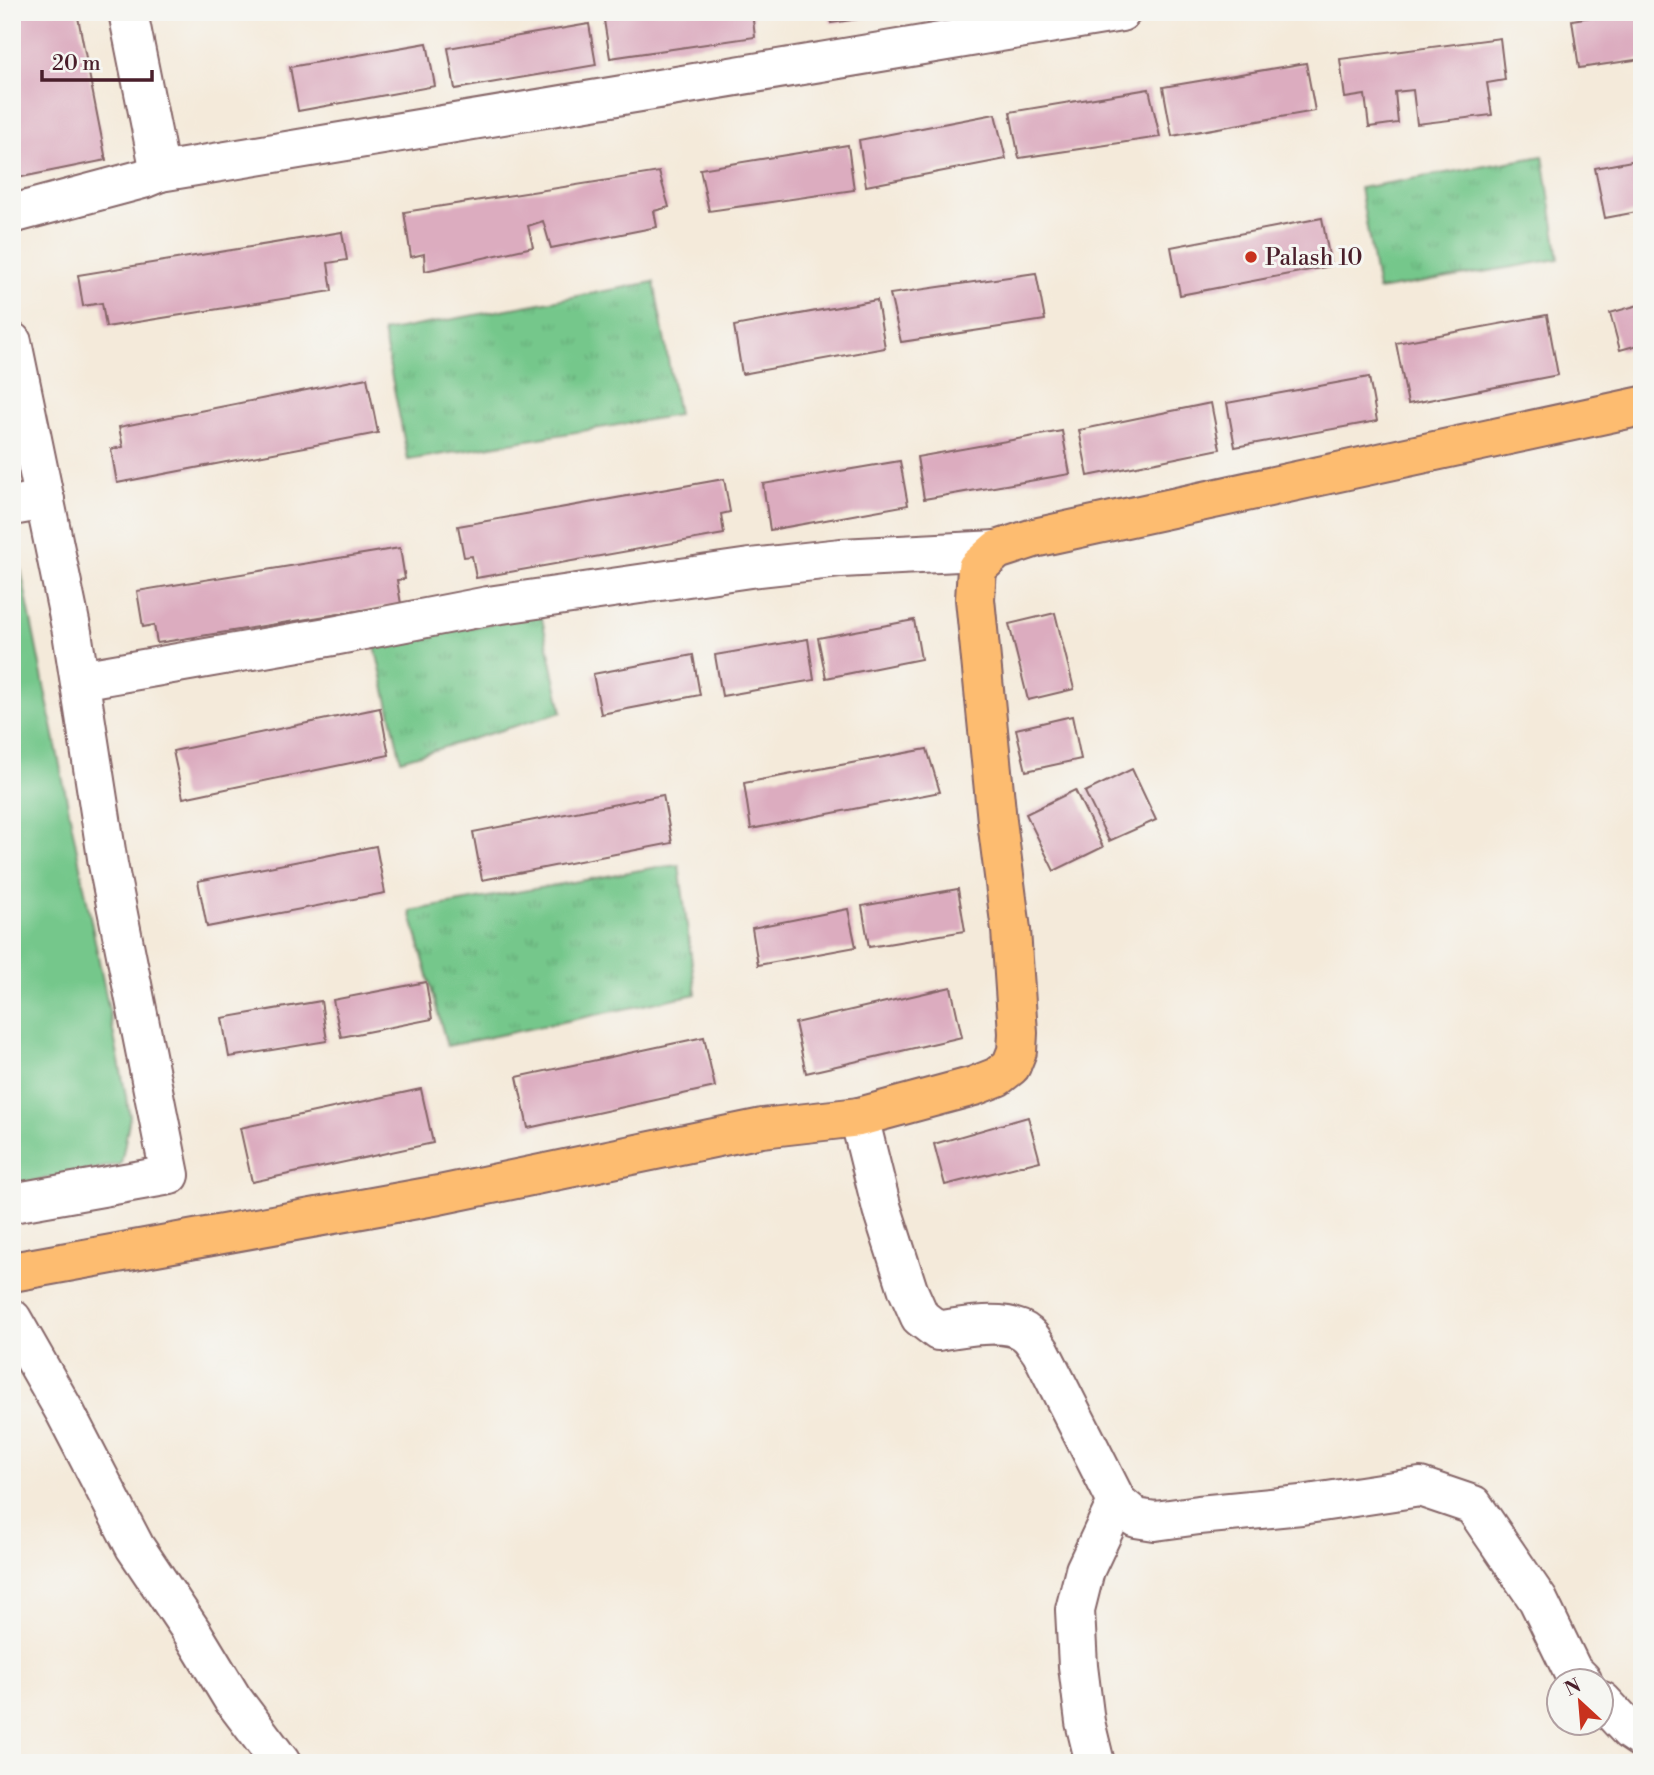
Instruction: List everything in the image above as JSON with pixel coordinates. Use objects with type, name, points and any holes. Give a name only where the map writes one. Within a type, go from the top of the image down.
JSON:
[{"type":"main road","points":[[12,1272],[439,1195],[762,1128],[859,1117],[974,1086],[997,1077],[1011,1066],[1017,1051],[1018,1032],[1011,930],[997,821],[975,599],[977,568],[997,550],[1034,538],[1642,406]]},
{"type":"street","points":[[128,12],[160,172]]},
{"type":"street","points":[[12,214],[160,172],[1121,12]]},
{"type":"street","points":[[12,342],[28,503],[72,632],[108,864],[170,1175],[12,1203]]},
{"type":"street","points":[[80,680],[488,606],[750,568],[841,558],[997,550]]},
{"type":"street","points":[[859,1117],[892,1244],[920,1317],[939,1331],[977,1326],[1009,1326],[1027,1333],[1041,1352],[1116,1502],[1136,1518],[1155,1521],[1301,1505],[1420,1487],[1473,1505],[1538,1600],[1570,1666]]},
{"type":"street","points":[[12,1320],[65,1412],[135,1547],[232,1698],[281,1763]]},
{"type":"street","points":[[1095,1763],[1078,1667],[1075,1610],[1085,1570],[1116,1502]]},
{"type":"street","points":[[1616,1717],[1642,1739]]},
{"type":"green space","points":[[1543,156],[1559,259],[1378,290],[1360,188]]},
{"type":"green space","points":[[654,282],[678,415],[408,460],[383,332]]},
{"type":"green space","points":[[16,545],[130,1116],[121,1164],[12,1185],[12,546]]},
{"type":"green space","points":[[541,614],[562,712],[401,760],[375,646]]},
{"type":"green space","points":[[679,865],[696,994],[447,1046],[410,911]]},
{"type":"building","points":[[12,12],[77,12],[106,160],[12,179]]},
{"type":"building","points":[[752,12],[755,37],[610,58],[603,14]]},
{"type":"building","points":[[829,12],[892,12],[892,14],[831,23]]},
{"type":"building","points":[[1622,12],[1642,12],[1642,59],[1579,68],[1572,20]]},
{"type":"building","points":[[589,24],[596,65],[455,89],[448,48]]},
{"type":"building","points":[[1500,38],[1505,80],[1487,83],[1492,115],[1417,124],[1413,90],[1395,92],[1398,123],[1369,127],[1365,95],[1345,98],[1340,59]]},
{"type":"building","points":[[427,43],[435,86],[298,111],[290,67]]},
{"type":"building","points":[[1306,63],[1315,111],[1172,136],[1163,87]]},
{"type":"building","points":[[1149,89],[1160,137],[1019,158],[1010,112]]},
{"type":"building","points":[[995,114],[1006,159],[866,186],[859,140]]},
{"type":"building","points":[[848,145],[854,190],[709,211],[700,169]]},
{"type":"building","points":[[1642,159],[1642,211],[1605,218],[1595,168]]},
{"type":"building","points":[[659,172],[669,207],[654,211],[657,227],[551,248],[543,221],[528,226],[533,247],[425,271],[424,254],[411,257],[404,212]]},
{"type":"building","name":"Palash 10","points":[[1322,218],[1331,266],[1180,295],[1171,247]]},
{"type":"building","points":[[342,232],[347,260],[328,263],[332,291],[106,327],[102,303],[83,306],[78,275]]},
{"type":"building","points":[[1036,273],[1045,320],[901,342],[890,294]]},
{"type":"building","points":[[877,300],[885,348],[742,374],[734,326]]},
{"type":"building","points":[[1642,304],[1642,355],[1638,345],[1620,350],[1610,313]]},
{"type":"building","points":[[1547,315],[1558,375],[1408,404],[1396,343]]},
{"type":"building","points":[[1369,377],[1377,421],[1235,447],[1227,403]]},
{"type":"building","points":[[367,378],[378,433],[117,483],[111,449],[123,447],[119,427]]},
{"type":"building","points":[[1211,403],[1220,449],[1088,476],[1079,430]]},
{"type":"building","points":[[1062,431],[1070,474],[924,499],[917,457]]},
{"type":"building","points":[[900,461],[908,505],[770,530],[763,484]]},
{"type":"building","points":[[724,479],[730,512],[721,514],[724,534],[476,578],[472,556],[464,557],[458,526]]},
{"type":"building","points":[[400,548],[405,579],[397,580],[401,604],[157,643],[154,625],[143,627],[137,591]]},
{"type":"building","points":[[1055,613],[1074,689],[1028,700],[1009,624]]},
{"type":"building","points":[[914,620],[921,659],[826,678],[818,638]]},
{"type":"building","points":[[808,639],[814,680],[722,696],[715,655]]},
{"type":"building","points":[[693,655],[700,695],[601,714],[593,674]]},
{"type":"building","points":[[380,708],[389,755],[183,798],[173,751]]},
{"type":"building","points":[[1072,716],[1081,759],[1026,771],[1016,729]]},
{"type":"building","points":[[927,749],[940,792],[751,829],[744,783]]},
{"type":"building","points":[[1132,769],[1156,820],[1109,841],[1085,792]]},
{"type":"building","points":[[1075,790],[1103,847],[1054,871],[1026,814]]},
{"type":"building","points":[[663,795],[672,843],[482,880],[473,832]]},
{"type":"building","points":[[376,846],[385,893],[207,927],[198,881]]},
{"type":"building","points":[[958,889],[965,931],[869,947],[862,906]]},
{"type":"building","points":[[848,909],[856,947],[758,965],[752,928]]},
{"type":"building","points":[[426,982],[432,1019],[341,1037],[333,1000]]},
{"type":"building","points":[[951,987],[962,1037],[806,1073],[795,1023]]},
{"type":"building","points":[[321,1001],[327,1041],[229,1057],[222,1018]]},
{"type":"building","points":[[704,1037],[715,1087],[528,1128],[517,1077]]},
{"type":"building","points":[[421,1089],[433,1143],[252,1182],[240,1128]]},
{"type":"building","points":[[1028,1117],[1040,1161],[945,1185],[934,1144]]},
{"type":"place","name":"Palash 10","points":[[1251,257]]}]
